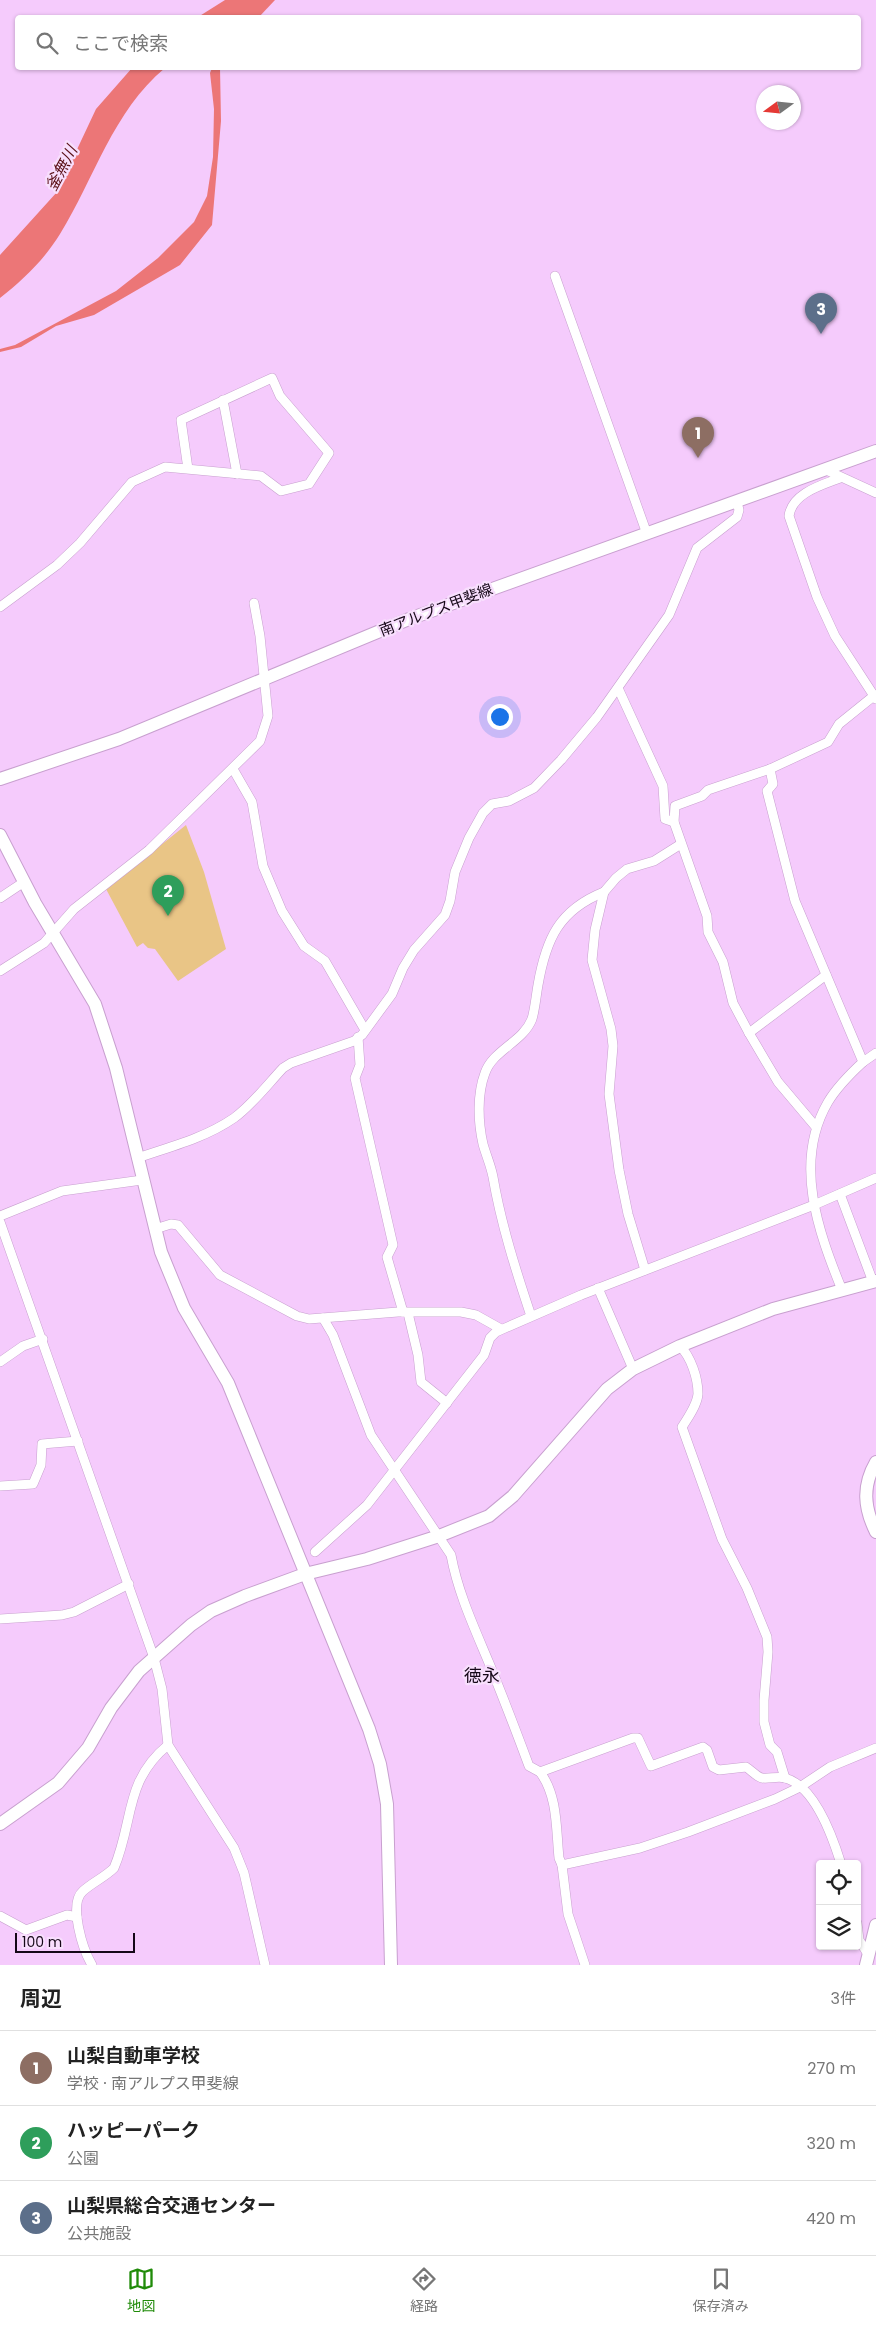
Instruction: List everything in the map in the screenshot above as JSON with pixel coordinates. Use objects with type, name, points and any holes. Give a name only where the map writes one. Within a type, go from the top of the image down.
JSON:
[{"type":"street","points":[[555,276],[647,534]]},
{"type":"street","points":[[0,607],[58,565],[80,543],[132,482],[165,467],[188,470],[261,476],[281,491],[306,486],[313,480],[329,453],[280,396],[272,378],[181,420],[188,470]]},
{"type":"street","points":[[223,400],[237,474]]},
{"type":"street","name":"南アルプス甲斐線","points":[[0,779],[101,745],[409,619],[876,451]]},
{"type":"street","points":[[824,469],[876,493]]},
{"type":"street","points":[[816,1127],[778,1082],[733,1003],[726,981],[723,962],[708,932],[707,916],[674,822],[675,806],[702,796],[708,790],[770,769],[828,742],[839,724],[875,697],[835,636],[817,597],[789,516],[790,511],[806,492],[840,478]]},
{"type":"street","points":[[797,479],[806,492]]},
{"type":"street","points":[[137,1158],[192,1140],[209,1132],[235,1117],[283,1068],[291,1063],[354,1041],[365,1030],[392,994],[403,968],[414,950],[445,914],[450,901],[455,872],[469,838],[483,813],[492,804],[509,801],[534,788],[576,744],[669,615],[697,548],[737,517],[739,510],[737,502]]},
{"type":"street","points":[[0,971],[44,943],[74,909],[149,850],[260,741],[265,731],[268,716],[260,636],[254,603]]},
{"type":"street","points":[[618,688],[662,786],[665,819],[674,822]]},
{"type":"street","points":[[233,769],[252,802],[265,872],[282,911],[304,946],[325,961],[365,1030]]},
{"type":"street","points":[[770,769],[773,784],[767,791],[793,894],[862,1062]]},
{"type":"street","points":[[0,835],[24,882],[97,1011],[116,1068],[161,1252],[184,1308],[228,1383],[369,1729],[380,1764],[388,1814],[391,1965]]},
{"type":"street","points":[[531,1316],[516,1271],[483,1145],[479,1120],[484,1074],[491,1061],[521,1034],[532,1020],[547,947],[558,926],[571,910],[586,900],[604,892],[627,869],[654,861],[681,844]]},
{"type":"street","points":[[0,898],[24,882]]},
{"type":"street","points":[[604,892],[595,930],[592,960],[611,1029],[613,1046],[609,1094],[618,1170],[628,1214],[645,1270]]},
{"type":"street","points":[[749,1033],[826,975]]},
{"type":"street","points":[[358,1037],[360,1065],[355,1078],[393,1245],[387,1257],[418,1356],[421,1382],[447,1403]]},
{"type":"street","points":[[842,1290],[819,1230],[814,1205],[810,1166],[812,1139],[828,1102],[844,1080],[862,1062],[876,1053]]},
{"type":"street","points":[[315,1552],[367,1505],[484,1355],[490,1338],[501,1329],[598,1288],[814,1205],[876,1178]]},
{"type":"street","points":[[0,1216],[62,1191],[142,1180]]},
{"type":"street","points":[[0,1824],[58,1784],[88,1748],[126,1686],[191,1625],[211,1611],[244,1596],[305,1574],[367,1559],[439,1536],[489,1516],[513,1496],[607,1389],[633,1369],[680,1346],[772,1308],[874,1281],[840,1194]]},
{"type":"street","points":[[0,1222],[3,1239],[43,1339],[154,1658],[162,1690],[168,1745],[234,1848],[244,1873],[264,1965]]},
{"type":"street","points":[[155,1229],[172,1224],[178,1225],[220,1275],[297,1316],[323,1318],[405,1312],[461,1312],[476,1315],[501,1329]]},
{"type":"street","points":[[598,1288],[633,1369]]},
{"type":"street","points":[[323,1318],[333,1335],[371,1435],[451,1555],[455,1576],[464,1603],[509,1711],[529,1766],[540,1772],[548,1784],[554,1808],[559,1858],[562,1865],[568,1914],[585,1965]]},
{"type":"street","points":[[0,1362],[23,1346],[43,1339]]},
{"type":"street","points":[[680,1346],[686,1352],[692,1366],[698,1396],[682,1427],[722,1539],[747,1588],[767,1637],[768,1652],[764,1722],[770,1745],[777,1752],[786,1778]]},
{"type":"street","points":[[0,1486],[33,1484],[41,1465],[42,1444],[78,1441]]},
{"type":"street","points":[[876,1462],[869,1475],[865,1501],[876,1532]]},
{"type":"street","points":[[0,1619],[62,1615],[74,1612],[129,1584]]},
{"type":"street","points":[[540,1772],[633,1738],[638,1738],[651,1766],[703,1747],[707,1750],[713,1767],[719,1770],[741,1766],[752,1771],[759,1778],[786,1778],[800,1787],[822,1815],[832,1836],[840,1860]]},
{"type":"street","points":[[92,1965],[77,1917],[78,1898],[82,1892],[107,1876],[114,1868],[140,1775],[155,1756],[168,1745]]},
{"type":"street","points":[[562,1865],[640,1848],[714,1822],[800,1787],[830,1766],[876,1748]]},
{"type":"street","points":[[0,1916],[26,1930],[67,1915],[77,1917]]},
{"type":"street","points":[[867,1960],[876,1925]]},
{"type":"street","points":[[861,1945],[867,1960]]},
{"type":"shaded area","points":[[225,0],[275,0],[261,15],[201,15]]},
{"type":"shaded area","points":[[130,70],[163,70],[131,104],[106,146],[72,213],[54,243],[33,269],[0,298],[0,255],[57,192],[96,109]]},
{"type":"shaded area","points":[[211,70],[220,70],[221,121],[212,225],[180,265],[94,315],[56,326],[21,347],[0,352],[0,349],[15,345],[116,291],[158,258],[194,222],[207,196],[213,157],[214,109]]},
{"type":"shaded area","points":[[186,825],[204,872],[226,949],[178,981],[155,949],[148,948],[143,943],[137,947],[106,889]]},
{"type":"place","name":"山梨県総合交通センター","points":[[821,334]]},
{"type":"place","name":"山梨自動車学校","points":[[698,458]]},
{"type":"place","name":"ハッピーパーク","points":[[168,916]]},
{"type":"district","name":"徳永","points":[[482,1676]]},
{"type":"water label","name":"釜無川","points":[[61,168]]}]
